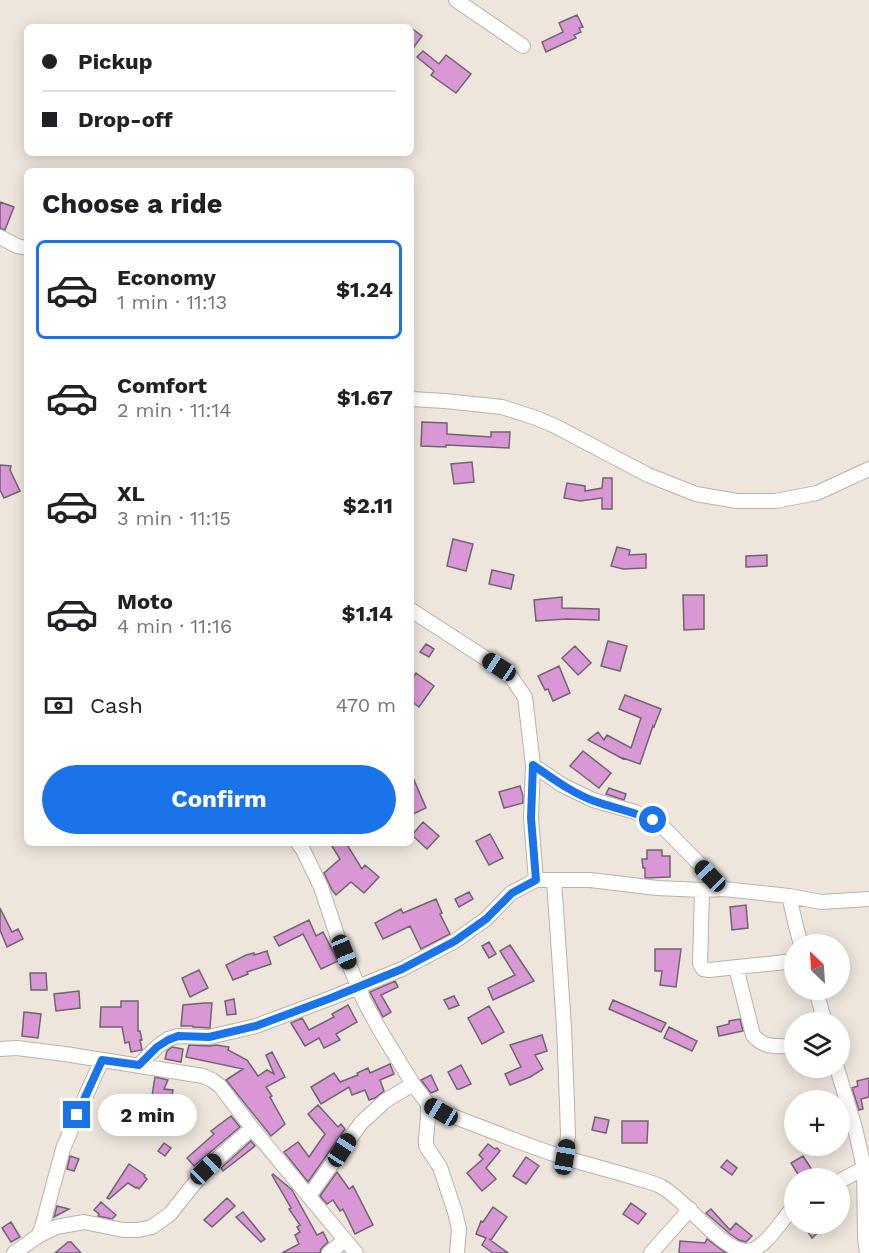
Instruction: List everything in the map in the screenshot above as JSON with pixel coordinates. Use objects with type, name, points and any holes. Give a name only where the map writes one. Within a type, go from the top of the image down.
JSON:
[{"type":"street","points":[[456,0],[523,46]]},
{"type":"street","points":[[0,237],[24,247]]},
{"type":"street","points":[[414,399],[501,407],[555,426],[648,475],[696,494],[737,501],[775,501],[817,493],[869,469]]},
{"type":"street","points":[[414,612],[499,667],[525,697],[533,765],[531,818],[536,880]]},
{"type":"street","points":[[533,765],[562,785],[593,800],[635,812],[653,820],[666,830],[724,890]]},
{"type":"street","points":[[300,846],[321,887],[358,987],[381,1032],[428,1104],[441,1112],[565,1157],[660,1186],[673,1194],[714,1233],[744,1251],[762,1244],[772,1236],[784,1218]]},
{"type":"street","points":[[554,879],[564,1027],[568,1135],[565,1157]]},
{"type":"street","points":[[139,1065],[157,1047],[178,1036],[209,1037],[256,1026],[402,969],[455,941],[486,919],[512,893],[536,880],[590,880],[657,888],[724,890],[789,896],[821,902],[869,899]]},
{"type":"street","points":[[702,890],[700,964],[703,969],[784,963]]},
{"type":"street","points":[[789,896],[798,934]]},
{"type":"street","points":[[736,968],[753,1035],[759,1042],[766,1045],[784,1046]]},
{"type":"street","points":[[0,1049],[17,1048],[65,1054],[203,1076],[212,1080],[220,1086],[356,1253]]},
{"type":"street","points":[[38,1236],[63,1149],[102,1060]]},
{"type":"street","points":[[840,1078],[866,1164],[865,1238],[867,1253]]},
{"type":"street","points":[[309,1196],[361,1123],[385,1101],[413,1084]]},
{"type":"street","points":[[428,1104],[426,1146],[440,1167],[456,1212],[459,1229],[457,1253]]},
{"type":"street","points":[[14,1253],[38,1236],[56,1227],[84,1222],[123,1230],[152,1227],[170,1214],[206,1169],[252,1128]]},
{"type":"street","points":[[850,1174],[866,1164]]},
{"type":"street","points":[[651,1253],[690,1209]]},
{"type":"street","points":[[329,1253],[345,1240]]},
{"type":"building","points":[[577,15],[583,27],[579,28],[581,32],[574,35],[576,38],[546,52],[542,42],[563,32],[559,23]]},
{"type":"building","points":[[414,30],[422,36],[414,47]]},
{"type":"building","points":[[423,51],[439,64],[446,55],[471,74],[456,93],[431,75],[434,71],[417,57]]},
{"type":"building","points":[[0,202],[14,207],[5,230],[0,228]]},
{"type":"building","points":[[422,422],[447,423],[447,434],[491,437],[491,432],[510,432],[509,448],[421,446]]},
{"type":"building","points":[[472,462],[474,482],[454,484],[451,464]]},
{"type":"building","points":[[0,465],[11,466],[10,470],[20,491],[4,498],[0,490]]},
{"type":"building","points":[[603,478],[612,478],[612,509],[602,509],[602,498],[580,501],[564,498],[567,483],[585,486],[585,491],[602,488]]},
{"type":"building","points":[[453,539],[473,544],[466,571],[447,566]]},
{"type":"building","points":[[617,547],[630,550],[629,555],[646,554],[646,568],[623,569],[611,566]]},
{"type":"building","points":[[767,555],[767,566],[746,567],[746,556]]},
{"type":"building","points":[[492,570],[514,575],[511,589],[489,584]]},
{"type":"building","points":[[683,595],[704,595],[704,629],[684,630]]},
{"type":"building","points":[[562,597],[562,608],[599,609],[599,620],[536,621],[534,600]]},
{"type":"building","points":[[608,641],[627,646],[620,671],[601,666]]},
{"type":"building","points":[[426,644],[434,649],[429,657],[420,652]]},
{"type":"building","points":[[575,646],[591,663],[578,675],[562,658]]},
{"type":"building","points":[[559,666],[570,693],[553,701],[548,689],[545,690],[538,676]]},
{"type":"building","points":[[416,673],[434,686],[419,707],[414,703],[414,676]]},
{"type":"building","points":[[625,695],[661,709],[640,764],[623,759],[588,740],[598,732],[604,740],[607,735],[631,748],[641,718],[619,709]]},
{"type":"building","points":[[583,751],[611,773],[599,788],[570,766]]},
{"type":"building","points":[[414,780],[426,808],[414,814]]},
{"type":"building","points":[[520,786],[523,803],[504,808],[499,792]]},
{"type":"building","points":[[609,788],[626,794],[624,800],[606,794]]},
{"type":"building","points":[[423,822],[439,836],[427,849],[414,837],[414,833]]},
{"type":"building","points":[[490,834],[503,858],[489,865],[476,841]]},
{"type":"building","points":[[332,846],[348,846],[362,869],[365,865],[379,877],[364,893],[351,882],[336,895],[324,873],[340,859]]},
{"type":"building","points":[[647,850],[662,850],[662,856],[670,856],[670,877],[645,878],[642,859],[647,859]]},
{"type":"building","points":[[469,892],[473,899],[459,907],[455,899]]},
{"type":"building","points":[[436,899],[442,913],[440,914],[450,934],[421,949],[410,926],[383,939],[375,923],[401,909],[403,913]]},
{"type":"building","points":[[746,905],[748,928],[732,930],[730,907]]},
{"type":"building","points":[[0,908],[12,932],[18,929],[23,939],[7,947],[0,930]]},
{"type":"building","points":[[309,920],[316,936],[323,932],[338,961],[321,969],[303,934],[279,946],[274,937]]},
{"type":"building","points":[[489,942],[496,954],[489,958],[482,946]]},
{"type":"building","points":[[510,945],[534,981],[493,1000],[488,988],[515,975],[500,951]]},
{"type":"building","points":[[655,949],[681,949],[676,987],[660,985],[662,971],[655,971]]},
{"type":"building","points":[[267,951],[271,964],[247,972],[248,974],[233,980],[226,965],[246,955]]},
{"type":"building","points":[[199,970],[208,988],[190,997],[182,978]]},
{"type":"building","points":[[30,973],[46,973],[47,990],[31,990]]},
{"type":"building","points":[[395,981],[398,987],[381,995],[391,1012],[383,1017],[370,992]]},
{"type":"building","points":[[79,991],[80,1008],[56,1011],[54,994]]},
{"type":"building","points":[[454,996],[459,1005],[449,1009],[444,1000]]},
{"type":"building","points":[[234,999],[236,1014],[227,1015],[225,1001]]},
{"type":"building","points":[[613,1000],[666,1023],[661,1032],[609,1009]]},
{"type":"building","points":[[121,1001],[138,1001],[138,1031],[140,1031],[142,1040],[140,1040],[142,1050],[131,1052],[129,1042],[125,1043],[122,1027],[100,1027],[101,1007],[121,1007]]},
{"type":"building","points":[[212,1003],[210,1028],[181,1026],[183,1005]]},
{"type":"building","points":[[348,1005],[357,1022],[336,1034],[340,1040],[324,1048],[319,1038],[305,1046],[291,1023],[302,1018],[309,1030],[334,1017],[332,1014]]},
{"type":"building","points":[[489,1006],[504,1032],[482,1044],[468,1018]]},
{"type":"building","points":[[24,1012],[41,1014],[38,1038],[22,1036]]},
{"type":"building","points":[[740,1019],[743,1031],[719,1036],[717,1027]]},
{"type":"building","points":[[669,1027],[697,1041],[692,1051],[664,1038]]},
{"type":"building","points":[[542,1035],[547,1051],[535,1055],[543,1069],[510,1085],[505,1074],[521,1067],[510,1045]]},
{"type":"building","points":[[189,1045],[229,1047],[228,1050],[247,1060],[258,1076],[267,1070],[274,1074],[266,1055],[272,1052],[285,1077],[266,1087],[285,1124],[271,1136],[226,1080],[243,1069],[186,1057]]},
{"type":"building","points":[[172,1047],[183,1049],[181,1062],[165,1059],[167,1051]]},
{"type":"building","points":[[390,1064],[394,1074],[380,1080],[384,1091],[369,1100],[365,1090],[352,1095],[349,1087],[321,1104],[311,1087],[334,1073],[340,1082],[368,1068],[370,1073]]},
{"type":"building","points":[[461,1065],[471,1084],[457,1089],[448,1072]]},
{"type":"building","points":[[431,1075],[438,1090],[431,1093],[421,1080]]},
{"type":"building","points":[[155,1077],[168,1080],[164,1089],[173,1090],[168,1118],[149,1115]]},
{"type":"building","points":[[869,1078],[869,1097],[861,1099],[863,1109],[859,1110],[852,1088],[858,1086],[857,1081]]},
{"type":"building","points":[[318,1105],[338,1127],[341,1124],[345,1129],[308,1182],[284,1152],[298,1142],[309,1157],[325,1134],[308,1114]]},
{"type":"building","points":[[231,1116],[240,1127],[194,1166],[187,1158],[214,1134],[211,1131]]},
{"type":"building","points":[[595,1117],[609,1120],[606,1133],[592,1130]]},
{"type":"building","points":[[622,1121],[648,1121],[647,1143],[622,1143]]},
{"type":"building","points":[[251,1141],[255,1146],[223,1171],[221,1168]]},
{"type":"building","points":[[164,1143],[171,1148],[165,1156],[158,1151]]},
{"type":"building","points":[[488,1144],[500,1151],[486,1168],[496,1179],[482,1191],[467,1173],[483,1159],[479,1155]]},
{"type":"building","points":[[70,1156],[79,1159],[74,1171],[67,1169]]},
{"type":"building","points":[[803,1156],[811,1168],[794,1168],[791,1163]]},
{"type":"building","points":[[526,1157],[539,1166],[526,1184],[513,1176]]},
{"type":"building","points":[[727,1160],[737,1168],[732,1175],[721,1167]]},
{"type":"building","points":[[129,1164],[147,1179],[139,1189],[128,1183],[109,1199],[107,1198]]},
{"type":"building","points":[[337,1172],[349,1189],[353,1186],[373,1225],[355,1234],[343,1209],[340,1211],[333,1200],[327,1204],[320,1196]]},
{"type":"building","points":[[273,1174],[292,1190],[317,1235],[323,1232],[328,1242],[320,1253],[282,1253],[299,1244],[295,1235],[300,1232],[297,1227],[300,1225],[289,1209],[291,1208]]},
{"type":"building","points":[[227,1198],[235,1206],[212,1227],[204,1220]]},
{"type":"building","points":[[101,1202],[116,1215],[112,1219],[98,1216],[99,1214],[94,1210]]},
{"type":"building","points":[[631,1203],[646,1214],[638,1224],[623,1214]]},
{"type":"building","points":[[57,1206],[69,1209],[54,1217]]},
{"type":"building","points":[[493,1207],[507,1217],[491,1240],[489,1239],[508,1253],[493,1253],[482,1245],[486,1238],[476,1234],[481,1221],[483,1222]]},
{"type":"building","points":[[711,1209],[730,1230],[736,1223],[752,1236],[746,1242],[739,1240],[706,1213]]},
{"type":"building","points":[[243,1212],[265,1239],[261,1242],[236,1217]]},
{"type":"building","points":[[11,1222],[20,1237],[11,1242],[2,1228]]},
{"type":"building","points":[[707,1239],[726,1253],[679,1253],[680,1241],[705,1243]]},
{"type":"building","points":[[71,1242],[81,1253],[55,1253]]},
{"type":"route","points":[[77,1115],[102,1060],[139,1065],[157,1047],[178,1036],[209,1037],[256,1026],[402,969],[455,941],[486,919],[512,893],[536,880],[531,818],[533,765],[562,785],[593,800],[635,812],[653,820]]}]
